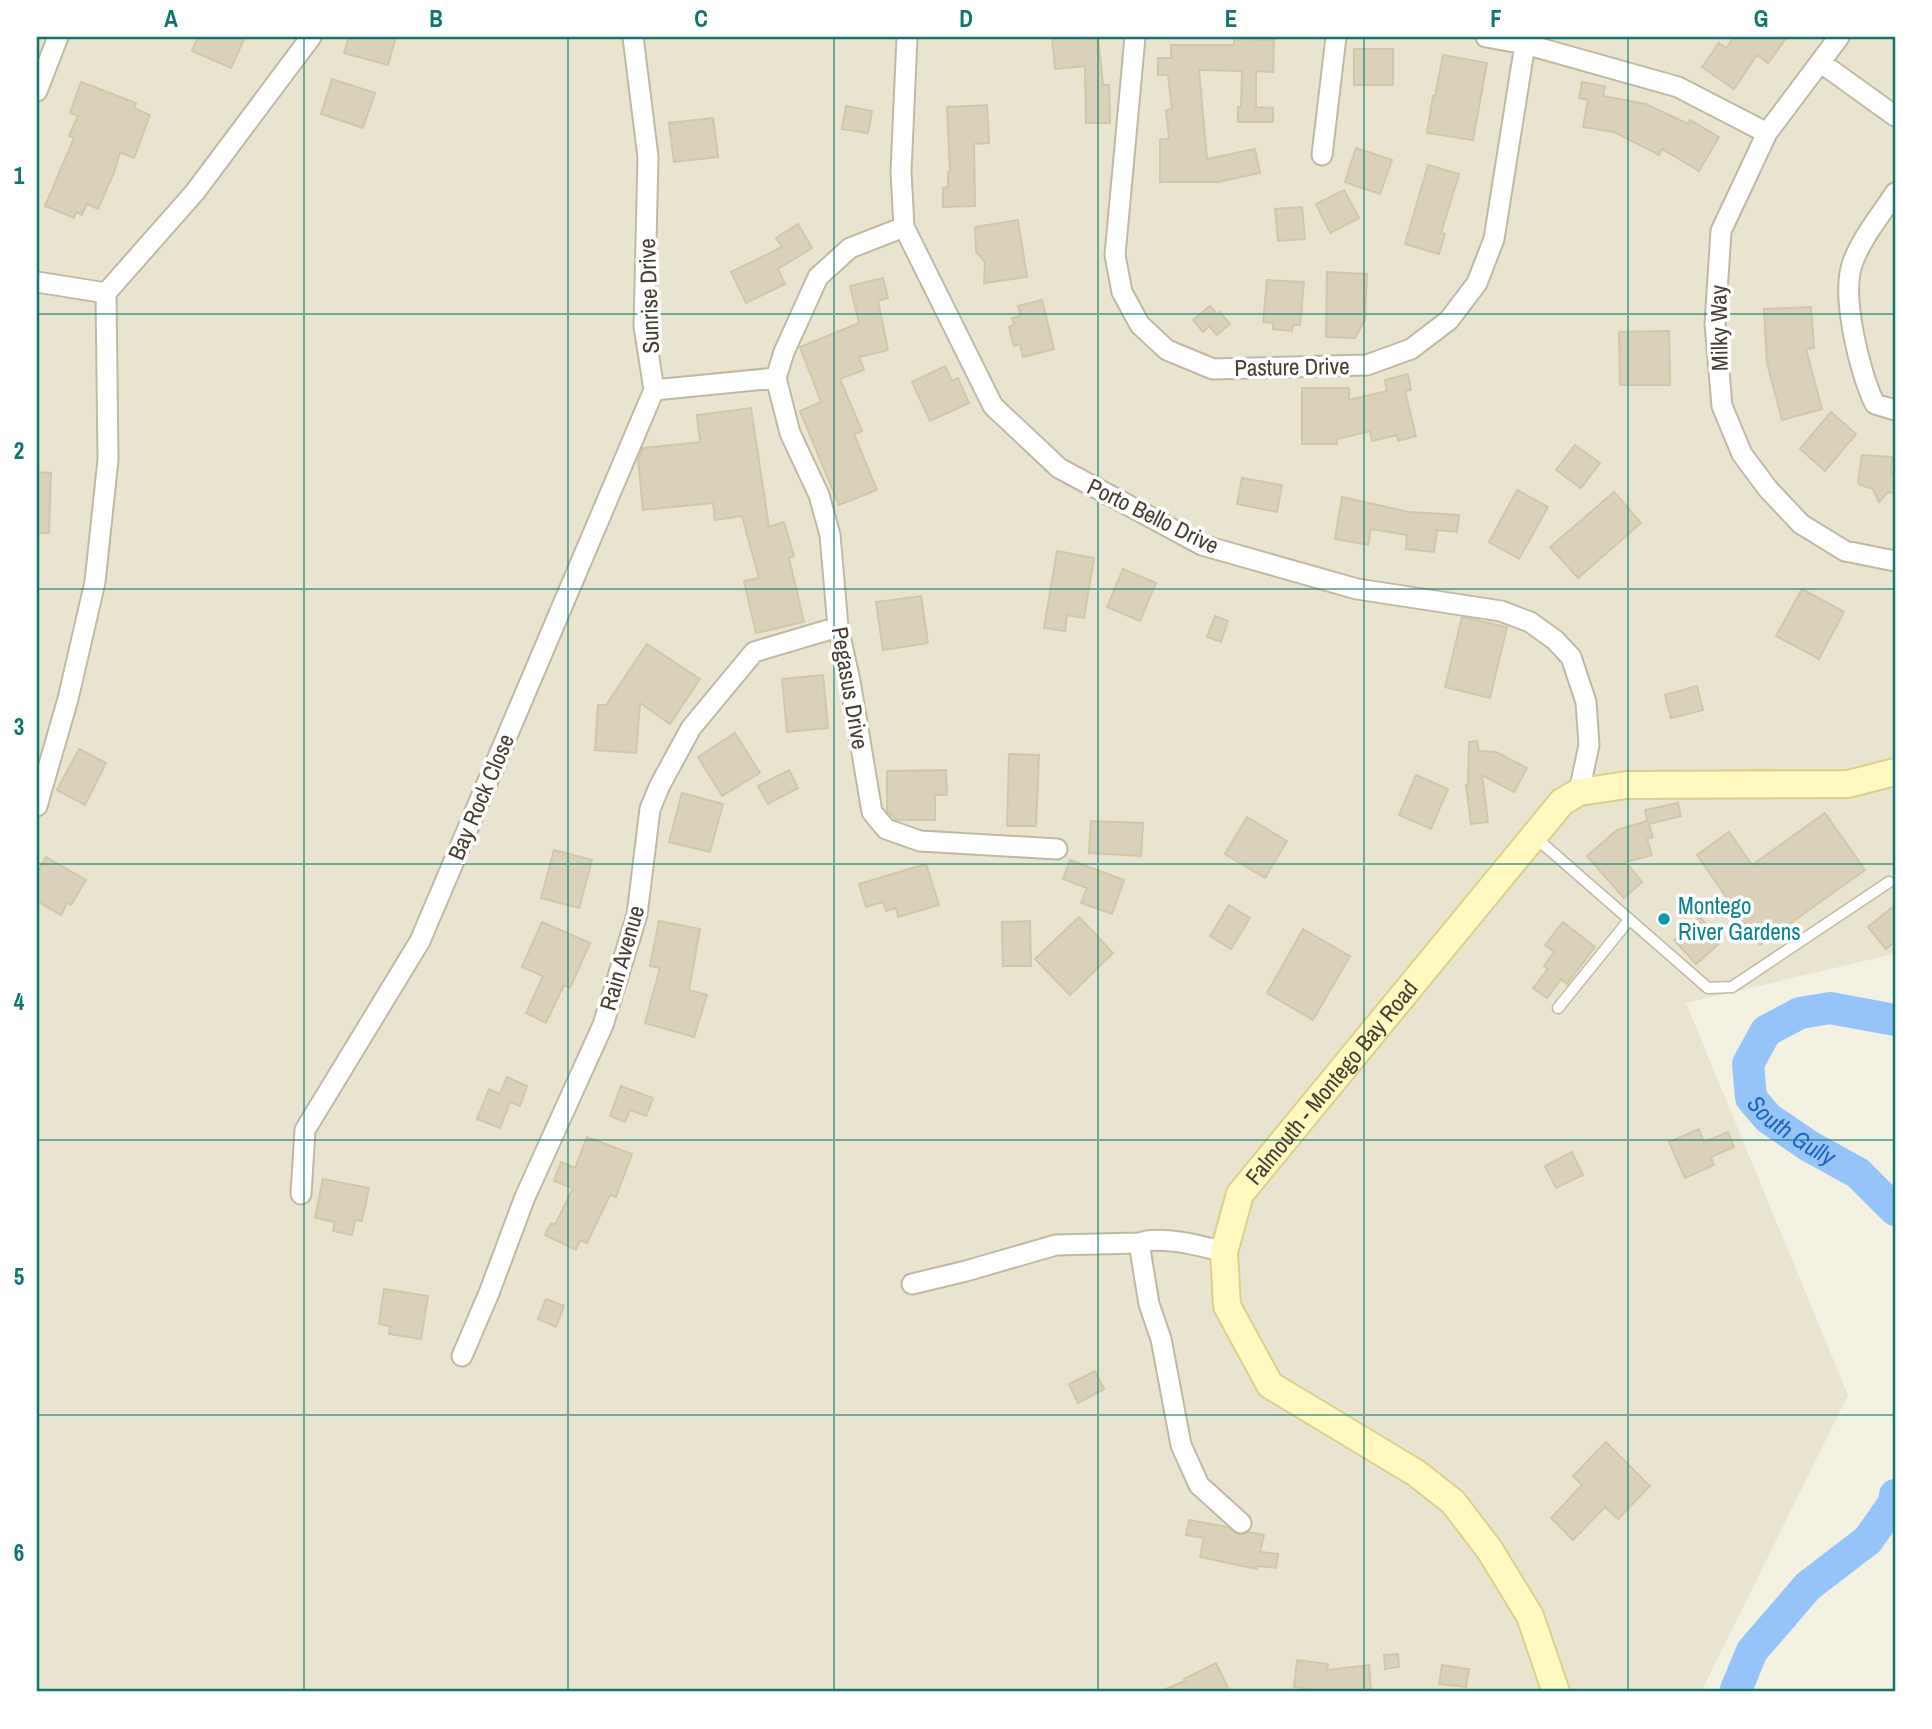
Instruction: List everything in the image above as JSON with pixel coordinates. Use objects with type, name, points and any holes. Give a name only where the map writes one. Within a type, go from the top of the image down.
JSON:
[{"type":"main road","points":[[1579,792],[1627,785],[1848,784],[1895,772]]},
{"type":"main road","name":"Falmouth - Montego Bay Road","points":[[1556,1692],[1530,1616],[1489,1549],[1454,1502],[1416,1473],[1270,1385],[1227,1307],[1224,1252],[1240,1194],[1533,835],[1562,802],[1579,792]]},
{"type":"street","points":[[37,91],[58,37]]},
{"type":"street","points":[[37,806],[68,699],[95,582],[108,460],[106,293],[195,192],[312,37]]},
{"type":"street","name":"Sunrise Drive","points":[[634,37],[648,157],[645,326],[654,390]]},
{"type":"street","name":"Porto Bello Drive","points":[[907,37],[901,172],[904,227],[993,406],[1059,468],[1202,545],[1357,589],[1501,611],[1530,622],[1555,640],[1571,657],[1586,702],[1589,745],[1579,792]]},
{"type":"street","name":"Pasture Drive","points":[[1135,37],[1115,255],[1122,292],[1140,325],[1167,351],[1213,369],[1367,365],[1411,349],[1448,320],[1477,283],[1494,239],[1525,44]]},
{"type":"street","points":[[1322,155],[1336,37]]},
{"type":"street","points":[[1486,37],[1525,44],[1678,87],[1767,133]]},
{"type":"street","name":"Milky Way","points":[[1839,37],[1767,133],[1721,231],[1715,324],[1721,406],[1742,454],[1768,489],[1801,524],[1845,551],[1895,561]]},
{"type":"street","points":[[1820,62],[1895,116]]},
{"type":"street","points":[[1895,193],[1852,263],[1849,284],[1850,313],[1867,389],[1875,404],[1895,410]]},
{"type":"street","points":[[654,390],[776,378],[784,352],[818,277],[850,248],[904,227]]},
{"type":"street","points":[[37,282],[106,293]]},
{"type":"street","name":"Pegasus Drive","points":[[776,378],[790,433],[819,495],[830,535],[838,627],[872,812],[886,829],[920,841],[1057,849]]},
{"type":"street","name":"Bay Rock Close","points":[[301,1194],[305,1130],[420,941],[654,390]]},
{"type":"street","name":"Rain Avenue","points":[[462,1356],[525,1198],[603,1025],[637,915],[650,809],[660,785],[691,728],[754,652],[838,627]]},
{"type":"street","points":[[912,1284],[1056,1245],[1139,1243],[1152,1239],[1224,1252]]},
{"type":"street","points":[[1139,1243],[1149,1304],[1161,1339],[1181,1445],[1199,1485],[1241,1523]]},
{"type":"lane","points":[[1533,835],[1708,988],[1732,987],[1889,881]]},
{"type":"lane","points":[[1558,1008],[1629,920]]},
{"type":"shaded area","points":[[37,37],[1895,37],[1895,952],[1686,1003],[1848,1395],[1701,1692],[37,1692]]},
{"type":"building","points":[[198,37],[245,37],[231,68],[192,51]]},
{"type":"building","points":[[349,37],[396,37],[388,65],[344,53]]},
{"type":"building","points":[[1052,37],[1098,37],[1103,85],[1109,85],[1110,123],[1086,123],[1085,66],[1055,69]]},
{"type":"building","points":[[1734,37],[1787,37],[1768,63],[1757,55],[1734,89],[1702,67],[1719,43],[1726,48]]},
{"type":"building","points":[[1234,39],[1274,40],[1273,72],[1256,71],[1256,107],[1273,108],[1273,122],[1238,122],[1242,71],[1199,70],[1207,159],[1255,149],[1260,173],[1218,182],[1160,182],[1160,139],[1169,139],[1166,110],[1172,109],[1168,75],[1158,75],[1158,58],[1171,58],[1171,45],[1234,45]]},
{"type":"building","points":[[1354,49],[1393,49],[1393,85],[1354,85]]},
{"type":"building","points":[[1443,55],[1487,63],[1473,140],[1427,133]]},
{"type":"building","points":[[332,79],[375,93],[363,128],[321,114]]},
{"type":"building","points":[[81,82],[136,103],[134,108],[150,115],[134,158],[120,152],[98,209],[87,204],[82,215],[76,212],[74,218],[45,206],[74,138],[69,136],[78,116],[70,113]]},
{"type":"building","points":[[1582,82],[1605,86],[1603,96],[1646,104],[1688,124],[1690,120],[1719,137],[1699,171],[1662,149],[1659,155],[1614,132],[1583,127],[1588,100],[1579,98]]},
{"type":"building","points":[[987,105],[989,143],[974,144],[975,206],[943,207],[943,188],[948,187],[950,172],[947,107]]},
{"type":"building","points":[[846,106],[872,111],[868,133],[842,129]]},
{"type":"building","points":[[713,118],[718,157],[674,162],[669,123]]},
{"type":"building","points":[[1356,148],[1392,160],[1380,194],[1345,182]]},
{"type":"building","points":[[1428,165],[1459,174],[1441,233],[1445,234],[1439,254],[1405,244]]},
{"type":"building","points":[[1344,190],[1359,218],[1330,233],[1316,204]]},
{"type":"building","points":[[1302,207],[1305,239],[1278,241],[1275,209]]},
{"type":"building","points":[[1018,220],[1027,277],[984,283],[985,262],[976,252],[975,227]]},
{"type":"building","points":[[798,224],[812,248],[778,269],[785,284],[746,303],[731,272],[782,247],[776,238]]},
{"type":"building","points":[[1327,272],[1367,274],[1365,320],[1355,338],[1326,337]]},
{"type":"building","points":[[883,278],[888,298],[878,301],[888,350],[859,357],[864,370],[840,379],[862,431],[854,434],[877,490],[839,505],[800,411],[821,402],[800,347],[859,323],[850,286]]},
{"type":"building","points":[[1267,280],[1304,282],[1300,325],[1293,325],[1292,331],[1273,329],[1273,323],[1263,322]]},
{"type":"building","points":[[1042,300],[1054,349],[1023,357],[1020,344],[1014,346],[1009,327],[1014,325],[1012,318],[1021,316],[1018,306]]},
{"type":"building","points":[[1210,306],[1217,314],[1220,312],[1230,324],[1217,335],[1209,326],[1203,332],[1193,320]]},
{"type":"building","points":[[1811,307],[1814,348],[1806,349],[1822,409],[1782,420],[1767,363],[1764,309]]},
{"type":"building","points":[[1669,331],[1670,385],[1620,385],[1619,332]]},
{"type":"building","points":[[945,366],[952,381],[958,378],[969,403],[930,421],[912,382]]},
{"type":"building","points":[[1408,374],[1411,390],[1405,391],[1416,436],[1398,441],[1397,435],[1372,441],[1370,431],[1337,439],[1337,444],[1302,444],[1302,388],[1349,388],[1349,400],[1387,391],[1385,380]]},
{"type":"building","points":[[751,408],[769,527],[784,522],[794,556],[789,558],[804,622],[756,633],[744,581],[759,578],[742,516],[715,520],[713,503],[643,510],[638,460],[643,448],[700,442],[697,415]]},
{"type":"building","points":[[1831,412],[1856,434],[1825,471],[1800,449]]},
{"type":"building","points":[[1575,445],[1600,463],[1581,488],[1556,470]]},
{"type":"building","points":[[1862,455],[1892,457],[1891,473],[1895,473],[1893,493],[1888,492],[1879,502],[1873,489],[1858,482]]},
{"type":"building","points":[[37,472],[51,473],[49,533],[37,533]]},
{"type":"building","points":[[1242,478],[1282,485],[1277,512],[1237,504]]},
{"type":"building","points":[[1517,490],[1548,507],[1519,559],[1489,542]]},
{"type":"building","points":[[1614,492],[1641,523],[1578,578],[1550,547]]},
{"type":"building","points":[[1342,497],[1409,512],[1459,515],[1457,532],[1437,530],[1434,552],[1406,549],[1407,535],[1371,529],[1368,545],[1335,539]]},
{"type":"building","points":[[1057,551],[1094,558],[1084,618],[1067,615],[1065,631],[1044,628]]},
{"type":"building","points":[[1123,569],[1156,583],[1140,621],[1107,607]]},
{"type":"building","points":[[1802,589],[1844,612],[1819,659],[1776,636]]},
{"type":"building","points":[[921,596],[928,643],[883,650],[876,602]]},
{"type":"building","points":[[1215,616],[1228,621],[1221,642],[1207,637]]},
{"type":"building","points":[[1462,617],[1507,627],[1490,698],[1445,687]]},
{"type":"building","points":[[647,644],[700,679],[670,724],[640,703],[636,753],[595,750],[598,705],[606,705]]},
{"type":"building","points":[[823,675],[828,728],[787,732],[782,679]]},
{"type":"building","points":[[1697,686],[1703,710],[1671,718],[1665,695]]},
{"type":"building","points":[[735,733],[760,773],[722,796],[698,757]]},
{"type":"building","points":[[1477,741],[1479,751],[1496,752],[1527,768],[1514,792],[1482,775],[1488,822],[1471,824],[1466,785],[1469,742]]},
{"type":"building","points":[[79,749],[106,763],[85,805],[57,790]]},
{"type":"building","points":[[1009,754],[1039,755],[1036,826],[1007,826]]},
{"type":"building","points":[[789,770],[798,788],[768,804],[758,786]]},
{"type":"building","points":[[946,770],[947,795],[935,795],[935,820],[897,820],[887,811],[887,771]]},
{"type":"building","points":[[1416,775],[1448,789],[1431,829],[1399,815]]},
{"type":"building","points":[[682,793],[723,804],[710,852],[669,842]]},
{"type":"building","points":[[1678,803],[1681,816],[1649,824],[1653,837],[1647,839],[1652,855],[1626,862],[1642,882],[1624,898],[1587,856],[1617,830],[1647,821],[1645,810]]},
{"type":"building","points":[[1825,813],[1865,870],[1760,945],[1697,855],[1729,832],[1752,865]]},
{"type":"building","points":[[1247,817],[1287,841],[1265,878],[1225,854]]},
{"type":"building","points":[[1091,821],[1143,823],[1141,856],[1089,853]]},
{"type":"building","points":[[554,850],[592,860],[579,908],[541,898]]},
{"type":"building","points":[[46,857],[86,880],[71,905],[67,903],[61,915],[37,901],[37,873]]},
{"type":"building","points":[[1070,860],[1124,880],[1112,914],[1081,903],[1087,888],[1063,879]]},
{"type":"building","points":[[926,864],[939,905],[898,917],[896,908],[886,911],[883,902],[866,907],[859,884]]},
{"type":"building","points":[[1229,905],[1250,918],[1231,949],[1210,936]]},
{"type":"building","points":[[1895,905],[1895,942],[1886,949],[1868,927]]},
{"type":"building","points":[[1079,917],[1113,953],[1070,995],[1035,959]]},
{"type":"building","points":[[1700,917],[1721,942],[1696,964],[1674,940]]},
{"type":"building","points":[[659,921],[700,929],[689,990],[707,995],[694,1037],[645,1023],[660,968],[650,966]]},
{"type":"building","points":[[1030,921],[1031,966],[1003,966],[1002,922]]},
{"type":"building","points":[[542,922],[590,943],[570,988],[564,985],[546,1023],[526,1013],[543,976],[522,967]]},
{"type":"building","points":[[1563,922],[1595,947],[1567,984],[1561,979],[1547,998],[1533,988],[1548,969],[1544,966],[1554,952],[1545,945]]},
{"type":"building","points":[[1303,929],[1350,956],[1313,1020],[1267,993]]},
{"type":"building","points":[[507,1077],[527,1086],[520,1106],[510,1102],[500,1128],[477,1119],[489,1089],[500,1094]]},
{"type":"building","points":[[621,1086],[653,1098],[646,1116],[630,1110],[625,1122],[610,1116]]},
{"type":"building","points":[[1699,1129],[1704,1142],[1728,1132],[1734,1147],[1711,1157],[1714,1165],[1685,1178],[1669,1142]]},
{"type":"building","points":[[587,1137],[632,1154],[616,1197],[610,1195],[587,1243],[580,1240],[576,1250],[545,1235],[551,1223],[555,1225],[573,1188],[554,1181],[561,1162],[575,1168]]},
{"type":"building","points":[[1572,1152],[1583,1175],[1556,1188],[1545,1166]]},
{"type":"building","points":[[323,1179],[369,1188],[362,1221],[355,1220],[352,1235],[333,1231],[335,1222],[315,1218]]},
{"type":"building","points":[[384,1289],[428,1296],[421,1339],[389,1334],[390,1326],[379,1324]]},
{"type":"building","points":[[546,1299],[564,1306],[556,1327],[538,1319]]},
{"type":"building","points":[[1095,1371],[1104,1389],[1078,1403],[1069,1384]]},
{"type":"building","points":[[1606,1442],[1650,1486],[1618,1519],[1605,1507],[1573,1540],[1551,1518],[1582,1485],[1573,1476]]},
{"type":"building","points":[[1189,1520],[1228,1527],[1239,1535],[1249,1532],[1264,1535],[1260,1552],[1278,1554],[1276,1568],[1258,1566],[1257,1569],[1200,1557],[1204,1538],[1186,1535]]},
{"type":"building","points":[[1398,1654],[1399,1667],[1385,1669],[1384,1655]]},
{"type":"building","points":[[1297,1660],[1328,1664],[1327,1670],[1369,1665],[1371,1689],[1335,1692],[1294,1687]]},
{"type":"building","points":[[1216,1663],[1230,1692],[1159,1692],[1185,1681],[1184,1679]]},
{"type":"building","points":[[1442,1665],[1469,1669],[1466,1687],[1439,1684]]},
{"type":"waterway","name":"South Gully","points":[[1895,1020],[1830,1008],[1800,1013],[1766,1031],[1748,1064],[1751,1098],[1768,1118],[1809,1146],[1858,1173],[1895,1210]]},
{"type":"waterway","name":"South Gully","points":[[1735,1692],[1752,1651],[1808,1586],[1868,1540],[1894,1503],[1895,1495]]},
{"type":"place","name":"Montego River Gardens","points":[[1664,919]]}]
